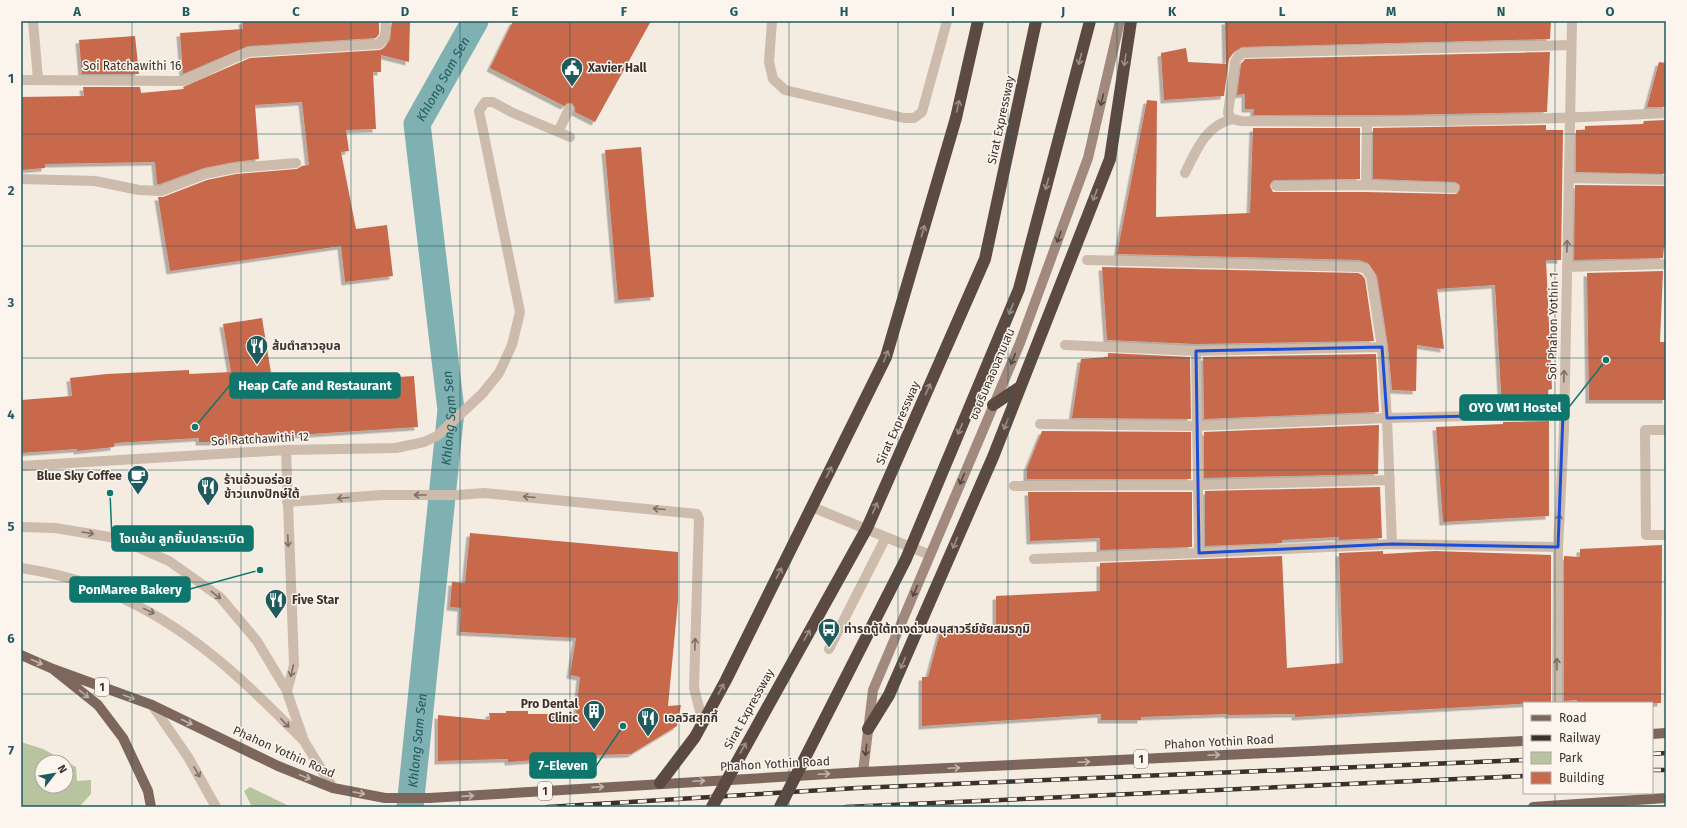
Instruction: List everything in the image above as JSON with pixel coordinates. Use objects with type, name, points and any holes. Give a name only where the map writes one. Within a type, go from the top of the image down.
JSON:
[{"type":"highway","points":[[660,783],[703,724],[886,356],[956,118],[978,21]]},
{"type":"highway","name":"Sirat Expressway","points":[[712,807],[867,528],[985,259],[1036,21]]},
{"type":"highway","points":[[780,807],[906,559],[1019,289],[1090,21]]},
{"type":"highway","points":[[868,729],[889,695],[993,457],[1110,159],[1131,21]]},
{"type":"highway","points":[[993,405],[1020,387]]},
{"type":"main road","points":[[21,655],[53,669],[98,705],[123,738],[148,791],[151,807]]},
{"type":"main road","name":"Phahon Yothin Road","points":[[53,669],[152,705],[278,766],[333,788],[385,798],[429,798],[863,772],[1523,741]]},
{"type":"main road","points":[[1653,734],[1666,733]]},
{"type":"main road","points":[[1533,807],[1666,798]]},
{"type":"street","points":[[33,21],[38,79]]},
{"type":"street","name":"Soi Ratchawithi 16","points":[[21,80],[183,81],[201,75],[233,58],[249,52],[379,44],[385,36],[386,21]]},
{"type":"street","points":[[772,21],[769,62],[773,79],[784,90],[904,118],[914,118],[922,112],[946,21]]},
{"type":"street","name":"ซอยริมคลองสามเสน","points":[[863,772],[872,690],[1020,343],[1088,158],[1120,21]]},
{"type":"street","name":"Soi Phahon Yothin 1","points":[[1557,702],[1558,547],[1567,267],[1572,21]]},
{"type":"street","points":[[1232,119],[1228,113],[1235,62],[1238,57],[1243,54],[1571,45]]},
{"type":"street","name":"Soi Ratchawithi 12","points":[[21,466],[286,450],[396,448],[424,442],[437,436],[482,394],[499,373],[512,345],[520,312],[479,111],[485,102],[493,102],[511,112],[558,132]]},
{"type":"street","points":[[569,108],[558,132],[570,137]]},
{"type":"street","points":[[1185,173],[1201,142],[1211,129],[1232,119],[1241,121],[1367,123],[1570,119],[1666,113]]},
{"type":"street","points":[[1366,185],[1367,123]]},
{"type":"street","points":[[21,179],[95,181],[139,190],[161,191],[205,174],[235,168],[296,163]]},
{"type":"street","points":[[1569,178],[1666,180]]},
{"type":"street","points":[[1276,186],[1366,185],[1454,188]]},
{"type":"street","points":[[1087,260],[1350,267],[1366,269],[1371,277],[1382,347],[1387,418],[1392,544]]},
{"type":"street","points":[[1567,267],[1666,264]]},
{"type":"street","points":[[1065,345],[1196,351],[1382,347]]},
{"type":"street","points":[[1196,351],[1199,553]]},
{"type":"street","points":[[1040,424],[1197,426],[1387,418],[1563,414]]},
{"type":"street","points":[[1666,430],[1645,430],[1646,535],[1666,535]]},
{"type":"street","points":[[286,450],[294,665],[287,691]]},
{"type":"street","points":[[1014,486],[1199,485],[1390,480]]},
{"type":"street","points":[[287,502],[382,495],[458,495],[484,493],[697,514],[699,519],[694,688],[703,724]]},
{"type":"street","points":[[812,507],[930,555]]},
{"type":"street","points":[[21,527],[49,528],[116,538],[169,561],[220,598],[257,641],[287,691],[304,741],[333,788]]},
{"type":"street","points":[[21,534],[49,528]]},
{"type":"street","points":[[829,649],[886,537]]},
{"type":"street","points":[[1034,559],[1392,544],[1558,547]]},
{"type":"street","points":[[21,568],[47,572],[99,587],[155,614],[192,639],[227,667],[304,741]]},
{"type":"street","points":[[152,705],[188,757],[216,807]]},
{"type":"highlighted area","points":[[1382,347],[1387,418],[1563,414],[1558,547],[1392,544],[1199,553],[1196,351]]},
{"type":"green space","points":[[21,742],[43,749],[52,754],[34,754],[34,794],[74,794],[74,766],[76,767],[77,781],[91,780],[91,794],[79,807],[21,807]]},
{"type":"green space","points":[[250,787],[291,807],[252,807],[244,791]]},
{"type":"building","points":[[242,21],[379,21],[379,34],[376,38],[248,46],[183,74],[180,33],[243,29]]},
{"type":"building","points":[[392,21],[410,21],[409,62],[381,55],[381,72],[373,72],[376,129],[346,130],[349,151],[341,152],[356,229],[387,225],[393,276],[345,282],[341,246],[170,271],[158,197],[163,197],[207,180],[236,174],[297,169],[302,166],[309,165],[302,102],[255,105],[259,159],[204,168],[160,184],[157,184],[155,162],[45,164],[45,168],[21,170],[21,97],[84,96],[83,87],[140,87],[141,93],[184,89],[183,87],[250,58],[380,50],[384,48],[390,40]]},
{"type":"building","name":"Xavier Hall","points":[[513,21],[651,21],[595,122],[575,112],[575,108],[572,103],[568,103],[564,106],[490,68]]},
{"type":"building","points":[[1225,21],[1551,21],[1550,39],[1242,47],[1234,52],[1229,59],[1224,96],[1164,100],[1161,53],[1186,48],[1188,62],[1226,64]]},
{"type":"building","points":[[135,36],[139,74],[82,74],[79,40]]},
{"type":"building","points":[[1550,52],[1547,112],[1400,115],[1253,115],[1254,109],[1245,109],[1245,94],[1237,95],[1241,64],[1245,59]]},
{"type":"building","points":[[1659,62],[1666,63],[1666,107],[1647,107]]},
{"type":"building","points":[[1147,100],[1157,101],[1156,217],[1250,213],[1253,128],[1360,128],[1360,179],[1276,180],[1272,181],[1270,186],[1273,192],[1454,194],[1457,194],[1460,189],[1460,185],[1455,182],[1373,179],[1373,128],[1546,125],[1546,130],[1563,130],[1561,260],[1546,260],[1552,389],[1548,390],[1549,408],[1502,409],[1495,285],[1437,289],[1444,349],[1417,345],[1416,391],[1392,390],[1388,346],[1377,276],[1368,263],[1359,260],[1117,254]]},
{"type":"building","points":[[1666,120],[1666,174],[1576,172],[1576,130],[1585,130],[1585,126],[1643,124],[1644,121]]},
{"type":"building","points":[[641,147],[654,297],[618,300],[605,150]]},
{"type":"building","points":[[1575,185],[1666,186],[1666,247],[1664,247],[1663,258],[1574,260]]},
{"type":"building","points":[[1102,267],[1358,273],[1365,279],[1374,341],[1196,344],[1107,340]]},
{"type":"building","points":[[1663,271],[1660,342],[1666,342],[1666,400],[1589,400],[1587,273]]},
{"type":"building","points":[[262,318],[273,385],[414,376],[418,427],[214,442],[199,442],[199,438],[114,443],[114,447],[77,451],[77,449],[21,453],[21,400],[72,396],[70,378],[107,374],[189,370],[189,374],[231,372],[223,324]]},
{"type":"building","points":[[1108,353],[1190,357],[1191,419],[1072,418],[1081,359],[1108,357]]},
{"type":"building","points":[[1376,354],[1379,412],[1204,419],[1203,357]]},
{"type":"building","points":[[1549,421],[1549,516],[1443,522],[1436,427],[1503,424],[1503,422]]},
{"type":"building","points":[[1379,425],[1378,474],[1204,478],[1204,432]]},
{"type":"building","points":[[1042,431],[1191,432],[1191,479],[1027,479],[1027,468]]},
{"type":"building","points":[[1380,487],[1382,538],[1339,540],[1339,537],[1282,540],[1282,543],[1205,546],[1205,491]]},
{"type":"building","points":[[1028,492],[1192,492],[1192,547],[1100,550],[1100,538],[1030,541]]},
{"type":"building","points":[[470,533],[678,552],[678,601],[668,706],[681,705],[677,726],[631,754],[560,756],[537,758],[537,760],[508,762],[508,759],[438,761],[438,715],[490,720],[489,713],[506,713],[506,711],[528,711],[528,714],[576,714],[580,677],[570,675],[576,638],[460,632],[461,608],[450,607],[452,582],[465,583]]},
{"type":"building","points":[[1662,545],[1661,703],[1577,702],[1577,700],[1564,701],[1564,556],[1580,557],[1580,549]]},
{"type":"building","points":[[1383,551],[1383,554],[1435,551],[1551,555],[1551,702],[1523,702],[1523,704],[1295,717],[1295,714],[1228,714],[1141,717],[1141,720],[1101,720],[1101,714],[922,726],[922,677],[928,677],[941,629],[996,629],[996,596],[1100,591],[1100,563],[1282,556],[1287,668],[1343,663],[1339,553]]},
{"type":"waterway","name":"Khlong Sam Sen","points":[[410,807],[451,410],[417,124],[475,21]]},
{"type":"railway","points":[[1653,754],[1666,753]]},
{"type":"railway","points":[[548,807],[857,788],[1523,760]]},
{"type":"railway","points":[[1653,770],[1666,770]]},
{"type":"railway","points":[[846,807],[1523,776]]},
{"type":"place","name":"Xavier Hall","points":[[572,88]]},
{"type":"place","name":"OYO VM1 Hostel","points":[[1606,360]]},
{"type":"place","name":"ส้มตำสาวอุบล","points":[[257,366]]},
{"type":"place","name":"Heap Cafe and Restaurant","points":[[195,427]]},
{"type":"place","name":"ไจแอ้น ลูกชิ้นปลาระเบิด","points":[[110,493]]},
{"type":"place","name":"Blue Sky Coffee","points":[[138,496]]},
{"type":"place","name":"ร้านอ้วนอร่อย ข้าวแกงปักษ์ใต้","points":[[208,506]]},
{"type":"place","name":"PonMaree Bakery","points":[[260,570]]},
{"type":"place","name":"Five Star","points":[[276,620]]},
{"type":"place","name":"ท่ารถตู้ใต้ทางด่วนอนุสาวรีย์ชัยสมรภูมิ","points":[[829,648]]},
{"type":"place","name":"7-Eleven","points":[[623,726]]},
{"type":"place","name":"Pro Dental Clinic","points":[[594,730]]},
{"type":"place","name":"เอลวิสสุกกี้","points":[[648,738]]}]
